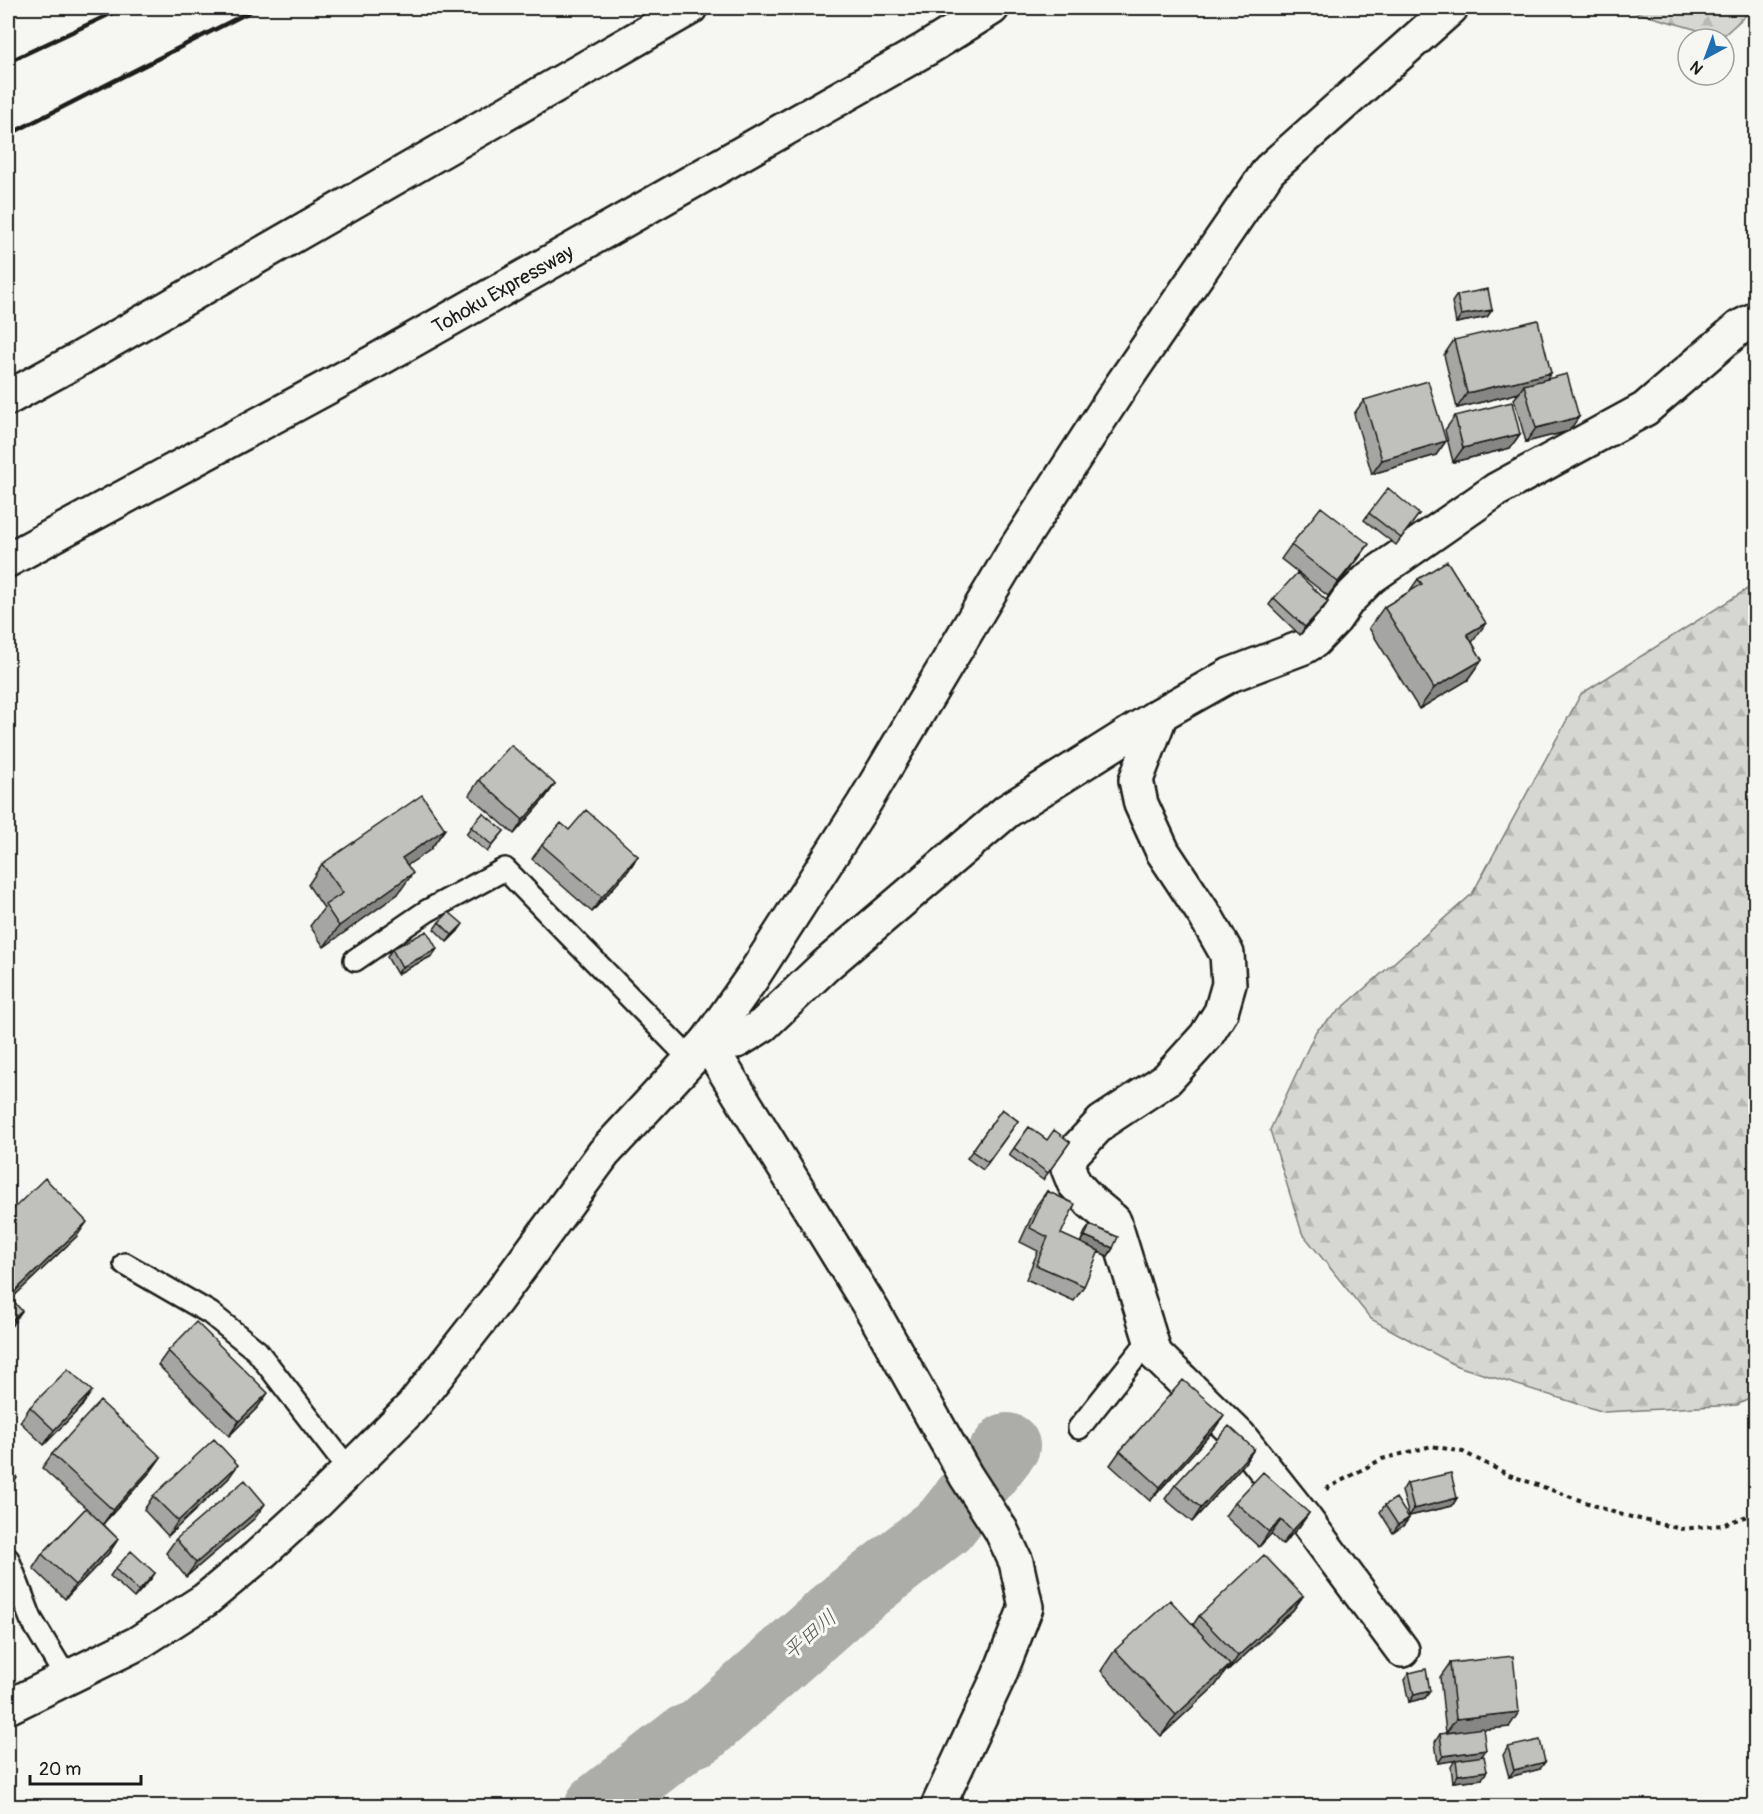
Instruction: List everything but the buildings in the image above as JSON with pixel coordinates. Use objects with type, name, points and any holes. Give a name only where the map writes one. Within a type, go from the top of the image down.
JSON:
[{"type":"main road","points":[[8,398],[690,8]]},
{"type":"main road","name":"Tohoku Expressway","points":[[8,560],[385,356],[926,49],[992,8]]},
{"type":"main road","points":[[8,1707],[138,1643],[205,1600],[257,1557],[317,1502],[412,1407],[496,1300],[604,1153],[699,1051],[752,978],[863,806],[1022,539],[1121,386],[1269,170],[1451,8]]},
{"type":"main road","points":[[699,1051],[737,1041],[763,1025],[825,966],[1006,811],[1161,714],[1230,675],[1304,647],[1314,641],[1335,619],[1348,600],[1371,577],[1496,490],[1645,408],[1740,327],[1755,319]]},
{"type":"main road","points":[[1161,714],[1136,780],[1141,804],[1163,852],[1206,917],[1227,954],[1229,984],[1221,1012],[1206,1036],[1167,1079],[1102,1122],[1072,1154],[1068,1168],[1074,1183],[1091,1202],[1114,1221],[1155,1354],[1239,1436],[1402,1650]]},
{"type":"main road","points":[[699,1051],[874,1313],[966,1476],[1001,1530],[1016,1562],[1026,1607],[999,1676],[938,1806]]},
{"type":"lane","points":[[355,960],[427,911],[505,869],[699,1051]]},
{"type":"lane","points":[[125,1264],[210,1313],[257,1351],[349,1470]]},
{"type":"lane","points":[[1079,1428],[1150,1339]]},
{"type":"lane","points":[[8,1559],[31,1619],[67,1679]]},
{"type":"path","points":[[1294,1506],[1382,1459],[1432,1446],[1462,1452],[1509,1475],[1619,1514],[1681,1529],[1722,1525],[1755,1513]]},
{"type":"green space","points":[[1621,8],[1754,8],[1733,27],[1687,27]]},
{"type":"green space","points":[[1755,581],[1755,1396],[1737,1405],[1604,1412],[1457,1366],[1371,1319],[1302,1233],[1270,1130],[1316,1031],[1472,894],[1581,694],[1746,590]]},
{"type":"waterway","name":"平田川","points":[[598,1806],[685,1738],[700,1732],[847,1602],[945,1525],[1007,1446]]},
{"type":"railway","points":[[8,62],[123,8]]},
{"type":"railway","points":[[8,135],[257,8]]}]
